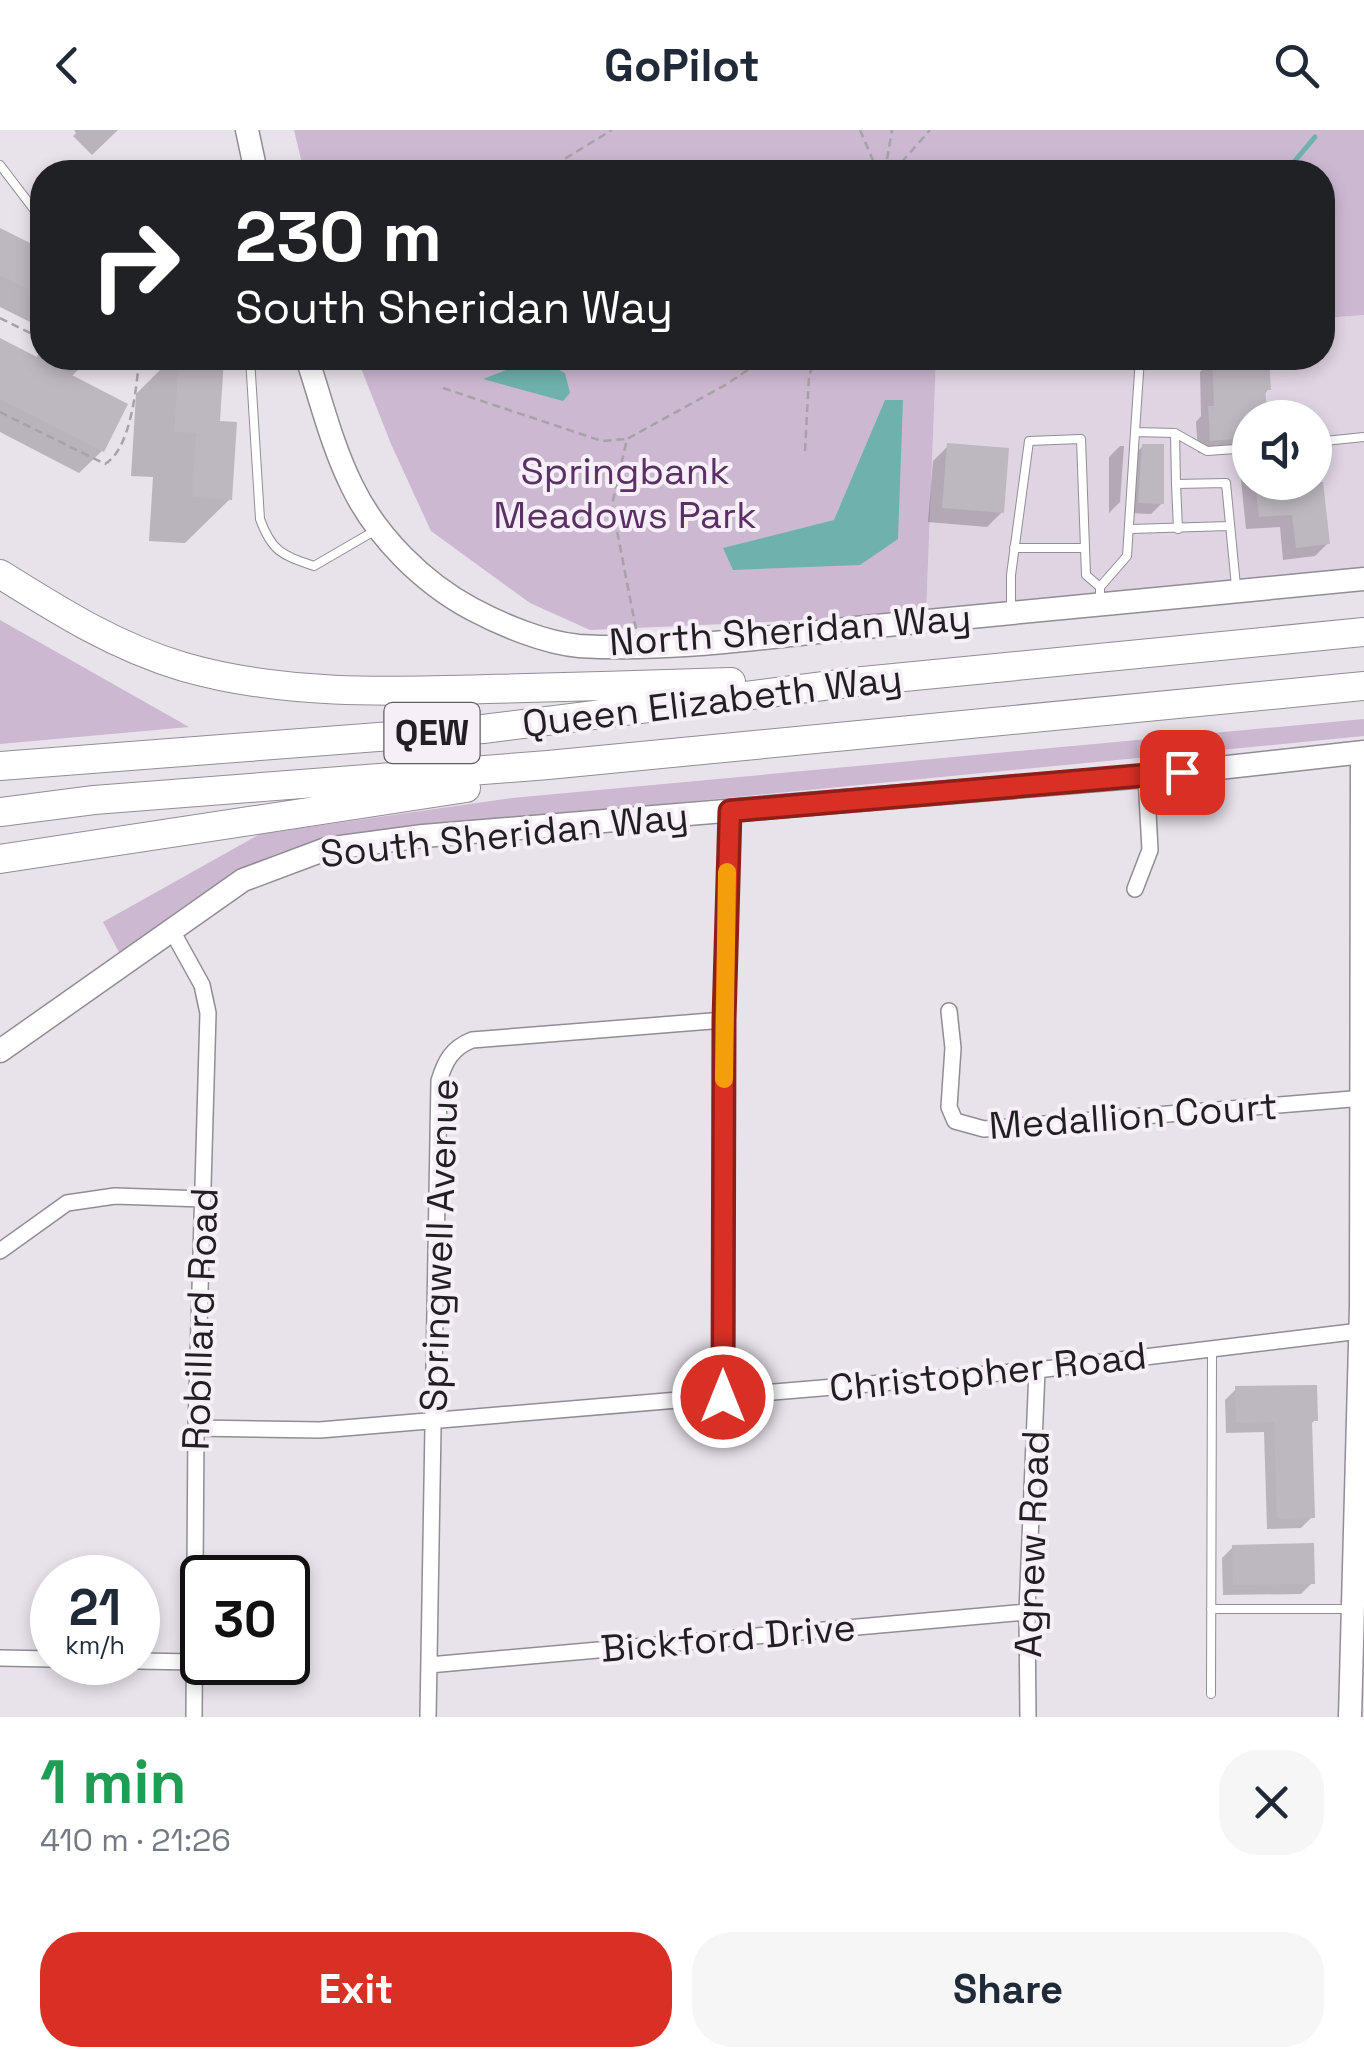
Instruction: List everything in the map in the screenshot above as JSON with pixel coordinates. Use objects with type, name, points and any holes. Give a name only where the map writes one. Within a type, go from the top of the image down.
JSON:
[{"type":"highway","points":[[0,574],[89,629],[140,651],[185,667],[290,688],[430,690],[863,681]]},
{"type":"highway","name":"Queen Elizabeth Way","points":[[0,766],[484,729],[863,681],[1364,632]]},
{"type":"highway","name":"Queen Elizabeth Way","points":[[0,812],[94,800],[548,764],[1364,686]]},
{"type":"highway","points":[[0,860],[510,781],[548,764]]},
{"type":"street","points":[[247,130],[253,160]]},
{"type":"street","name":"North Sheridan Way","points":[[311,370],[350,484],[378,529],[426,577],[471,609],[523,631],[575,646],[640,646],[1011,612],[1100,595],[1237,590],[1364,579]]},
{"type":"street","points":[[1350,1717],[1358,1609],[1363,752]]},
{"type":"street","name":"South Sheridan Way","points":[[0,1051],[243,880],[326,849],[423,836],[1146,776],[1363,752]]},
{"type":"street","points":[[1135,889],[1150,850],[1146,776]]},
{"type":"street","points":[[723,1397],[724,1020],[730,811]]},
{"type":"street","name":"Robillard Road","points":[[171,929],[202,985],[208,1013],[195,1555]]},
{"type":"street","name":"Medallion Court","points":[[948,1011],[953,1048],[949,1107],[956,1122],[968,1127],[984,1130],[1362,1098]]},
{"type":"street","name":"Springwell Avenue","points":[[428,1717],[439,1081],[445,1062],[460,1045],[472,1040],[724,1020]]},
{"type":"street","points":[[0,1250],[67,1203],[115,1196],[203,1198]]},
{"type":"street","name":"Christopher Road","points":[[196,1428],[320,1430],[723,1397],[1037,1370],[1360,1332]]},
{"type":"street","name":"Agnew Road","points":[[1028,1717],[1027,1612],[1037,1370]]},
{"type":"street","name":"Bickford Drive","points":[[429,1665],[1027,1612]]},
{"type":"street","points":[[0,1658],[30,1659]]},
{"type":"street","name":"Robillard Road","points":[[194,1717],[195,1685]]},
{"type":"lane","points":[[0,165],[30,204]]},
{"type":"lane","points":[[251,370],[260,519],[269,543],[285,556],[314,566],[378,529]]},
{"type":"lane","points":[[1011,612],[1014,548],[1030,441],[1081,439],[1086,575],[1100,595],[1127,556],[1139,370]]},
{"type":"lane","points":[[1136,432],[1176,433],[1207,450],[1232,449]]},
{"type":"lane","points":[[1176,433],[1178,529]]},
{"type":"lane","points":[[1332,441],[1364,438]]},
{"type":"lane","points":[[1176,484],[1226,482],[1237,590]]},
{"type":"lane","points":[[1130,529],[1229,526]]},
{"type":"lane","points":[[1014,548],[1085,548]]},
{"type":"lane","points":[[1211,1694],[1212,1349]]},
{"type":"lane","points":[[1211,1609],[1358,1609]]},
{"type":"path","points":[[562,160],[612,130]]},
{"type":"path","points":[[860,130],[873,160]]},
{"type":"path","points":[[887,160],[892,130]]},
{"type":"path","points":[[903,160],[930,130]]},
{"type":"path","points":[[0,318],[30,333]]},
{"type":"path","points":[[0,412],[105,464],[116,458],[136,398],[138,370]]},
{"type":"path","points":[[443,388],[602,441],[627,439],[747,370]]},
{"type":"path","points":[[806,451],[812,370]]},
{"type":"path","points":[[627,439],[612,505],[640,646]]},
{"type":"shaded area","points":[[1364,315],[1364,580],[926,615],[936,370],[1335,370],[1335,317]]},
{"type":"shaded area","points":[[506,370],[559,370],[565,373],[570,393],[563,401],[483,379]]},
{"type":"shaded area","points":[[885,400],[903,400],[898,539],[860,565],[733,570],[723,548],[834,520]]},
{"type":"green space","points":[[294,130],[1364,130],[1364,315],[1335,317],[1335,160],[301,160]]},
{"type":"green space","name":"Springbank Meadows Park","points":[[362,370],[936,370],[926,615],[590,630],[530,603],[431,531]]},
{"type":"green space","points":[[0,620],[189,727],[0,744]]},
{"type":"green space","points":[[1364,719],[1364,736],[355,834],[297,847],[257,862],[196,898],[120,954],[103,922],[260,834],[512,798]]},
{"type":"building","points":[[0,228],[30,243],[30,290],[0,275]]},
{"type":"building","points":[[0,338],[30,353],[30,370],[62,370],[128,404],[104,452],[0,399]]},
{"type":"building","points":[[178,370],[223,370],[220,421],[237,422],[232,500],[192,497],[196,433],[174,432]]},
{"type":"building","points":[[1212,370],[1270,370],[1271,390],[1265,390],[1266,400],[1232,400],[1232,439],[1210,441],[1208,406],[1214,406]]},
{"type":"building","points":[[947,443],[1009,448],[1004,513],[942,508]]},
{"type":"building","points":[[1142,444],[1164,444],[1164,504],[1138,503]]},
{"type":"building","points":[[1257,500],[1325,500],[1330,544],[1296,548],[1292,515],[1259,517]]},
{"type":"building","points":[[1317,1385],[1318,1421],[1312,1421],[1315,1518],[1277,1519],[1274,1422],[1236,1423],[1235,1386]]},
{"type":"building","points":[[1314,1543],[1315,1584],[1233,1585],[1232,1545]]},
{"type":"waterway","points":[[1296,160],[1315,137]]},
{"type":"slow traffic","points":[[724,1079],[727,872]]},
{"type":"route","points":[[723,1397],[724,1020],[730,811],[1182,772]]}]
